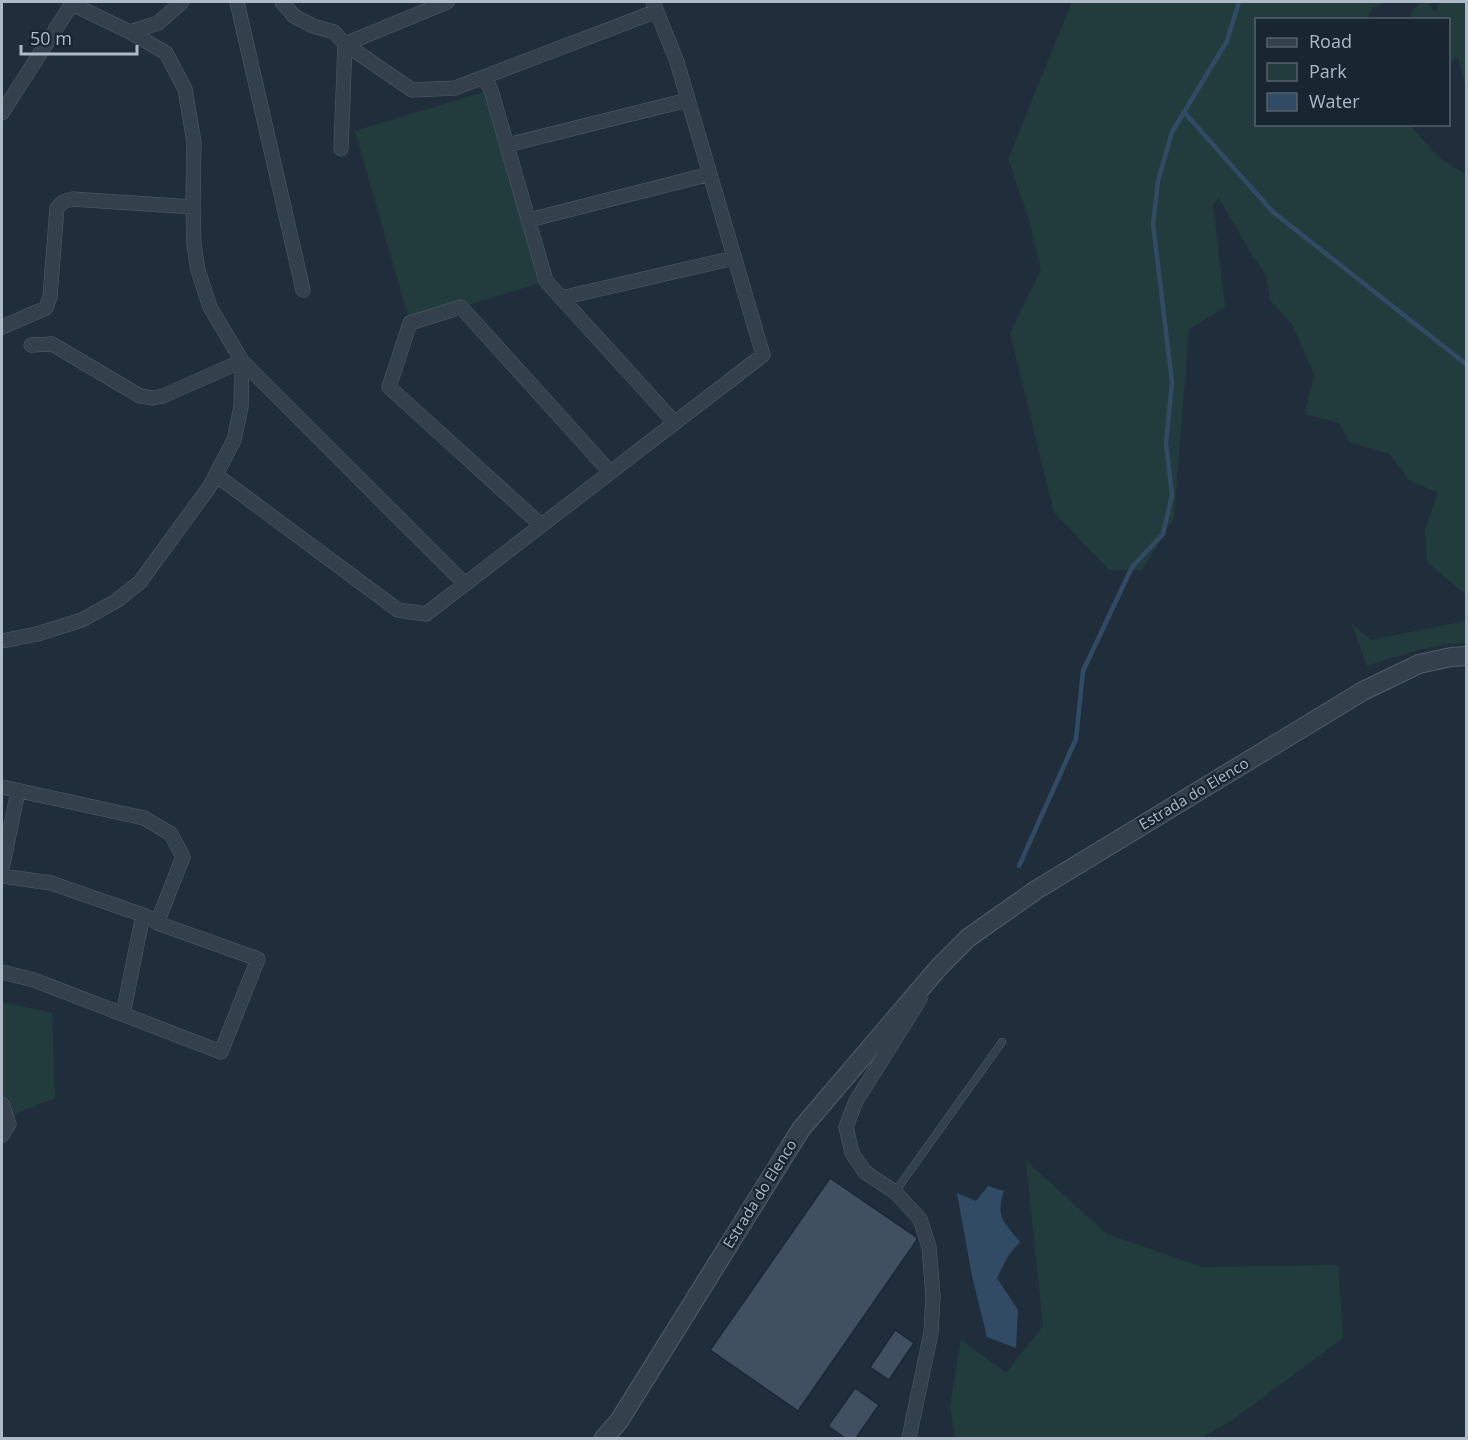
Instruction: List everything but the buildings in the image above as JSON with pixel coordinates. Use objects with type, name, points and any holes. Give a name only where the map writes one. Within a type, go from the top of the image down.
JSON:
[{"type":"street","points":[[130,32],[158,23],[182,2]]},
{"type":"street","points":[[237,2],[303,290]]},
{"type":"street","points":[[216,475],[398,610],[426,614],[762,355],[677,62],[655,7],[455,88],[412,90],[345,44],[334,32],[313,26],[294,16],[282,2]]},
{"type":"street","points":[[345,44],[447,2]]},
{"type":"street","points":[[2,113],[73,3],[166,53],[185,89],[194,142],[194,245],[210,307],[242,361],[465,585]]},
{"type":"street","points":[[340,149],[345,44]]},
{"type":"street","points":[[484,77],[491,90],[546,281],[675,423]]},
{"type":"street","points":[[507,145],[688,100]]},
{"type":"street","points":[[529,220],[710,174]]},
{"type":"street","points":[[2,327],[46,308],[50,297],[57,208],[63,202],[72,199],[193,207]]},
{"type":"street","points":[[561,298],[734,258]]},
{"type":"street","points":[[542,525],[389,387],[410,323],[461,308],[610,472]]},
{"type":"street","points":[[32,345],[52,344],[140,396],[153,398],[163,396],[242,361]]},
{"type":"street","points":[[2,641],[37,634],[82,620],[116,601],[140,582],[210,486],[234,440],[241,407],[242,361]]},
{"type":"street","name":"Estrada do Elenco","points":[[604,1438],[619,1421],[801,1129],[940,966],[968,938],[1036,890],[1363,691],[1419,664],[1467,656]]},
{"type":"street","points":[[2,787],[144,818],[171,834],[183,857],[157,923]]},
{"type":"street","points":[[2,869],[18,791]]},
{"type":"street","points":[[2,876],[51,883],[258,959],[221,1052],[34,980],[2,972]]},
{"type":"street","points":[[123,1014],[143,915]]},
{"type":"street","name":"Estrada do Elenco","points":[[909,1438],[930,1344],[933,1296],[929,1247],[920,1219],[895,1192],[865,1172],[852,1153],[846,1127],[856,1101],[940,966]]},
{"type":"street","points":[[2,1104],[9,1124],[2,1135]]},
{"type":"lane","points":[[895,1192],[1002,1042]]},
{"type":"green space","points":[[1072,2],[1385,2],[1372,9],[1368,18],[1255,18],[1255,126],[1411,126],[1438,157],[1466,175],[1466,595],[1427,562],[1425,529],[1438,493],[1409,480],[1390,454],[1351,443],[1339,423],[1305,414],[1314,374],[1292,324],[1270,300],[1266,274],[1252,255],[1219,198],[1213,204],[1225,307],[1189,329],[1174,518],[1142,570],[1109,570],[1054,512],[1010,333],[1041,270],[1027,213],[1008,159]]},
{"type":"green space","points":[[1423,2],[1427,2],[1435,12],[1440,2],[1466,2],[1466,88],[1458,56],[1450,63],[1450,18],[1411,18],[1412,10]]},
{"type":"green space","points":[[491,90],[546,281],[410,323],[355,131]]},
{"type":"green space","points":[[1466,620],[1466,643],[1428,648],[1367,666],[1352,624],[1371,640]]},
{"type":"green space","points":[[2,1002],[52,1013],[55,1098],[2,1119]]},
{"type":"green space","points":[[1026,1161],[1107,1234],[1202,1267],[1338,1265],[1343,1338],[1231,1421],[1201,1438],[955,1438],[950,1407],[961,1340],[1006,1373],[1043,1326]]},
{"type":"water","points":[[988,1186],[1004,1191],[1000,1207],[1001,1213],[1006,1224],[1020,1242],[1008,1256],[997,1278],[1018,1310],[1016,1348],[987,1337],[972,1276],[957,1193],[976,1201]]},
{"type":"waterway","points":[[1019,866],[1076,739],[1083,671],[1132,567],[1163,534],[1172,495],[1166,443],[1172,382],[1153,224],[1158,181],[1172,132],[1227,41],[1239,2]]},
{"type":"waterway","points":[[1184,112],[1273,212],[1466,364]]}]
